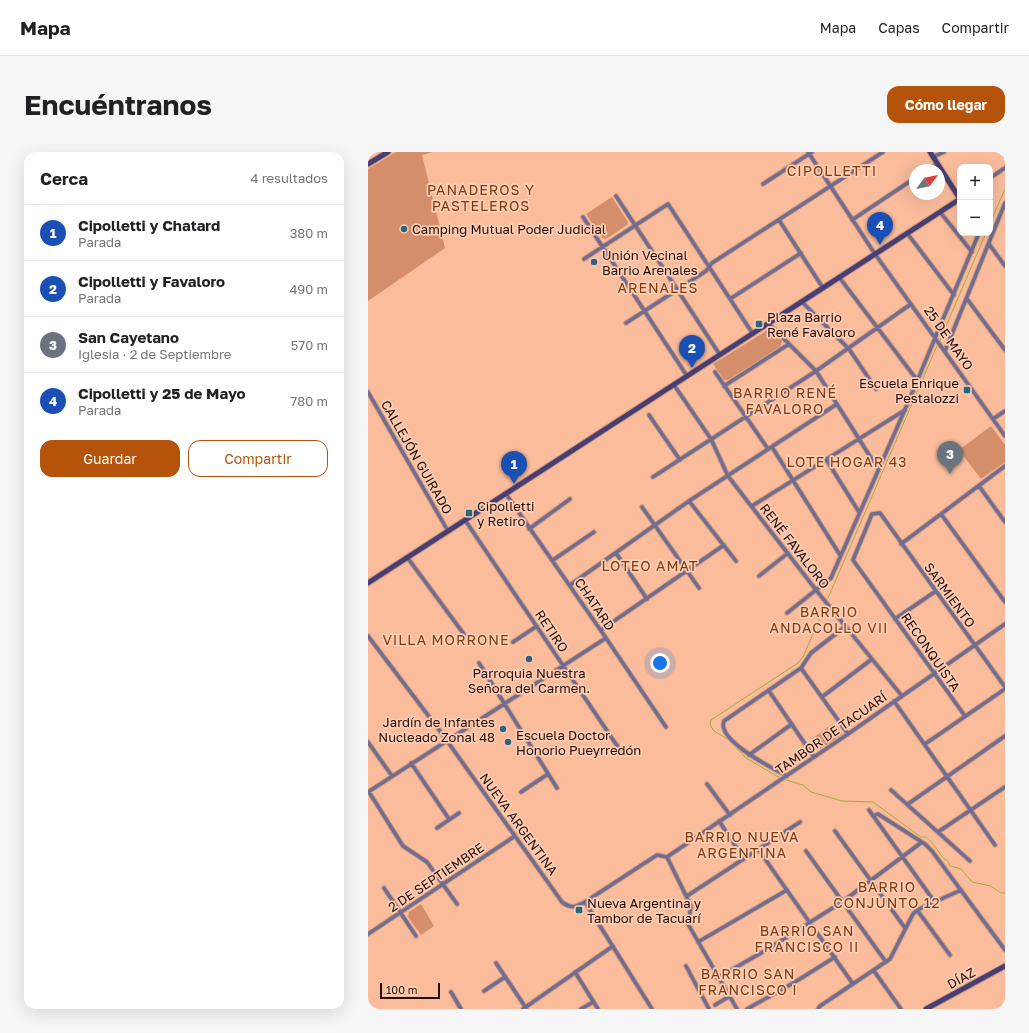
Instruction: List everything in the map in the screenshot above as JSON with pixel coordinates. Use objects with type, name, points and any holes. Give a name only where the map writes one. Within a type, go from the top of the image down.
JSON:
[{"type":"street","points":[[368,164],[388,152]]},
{"type":"street","points":[[626,323],[883,152]]},
{"type":"street","points":[[930,152],[937,164]]},
{"type":"street","points":[[933,157],[944,152]]},
{"type":"street","points":[[1003,152],[1005,156]]},
{"type":"street","points":[[763,184],[810,153]]},
{"type":"street","name":"25 DE MAYO","points":[[810,153],[875,254],[1005,436]]},
{"type":"street","points":[[993,176],[1005,168]]},
{"type":"street","points":[[945,176],[957,194]]},
{"type":"street","points":[[852,220],[909,182]]},
{"type":"street","points":[[616,196],[720,355]]},
{"type":"street","points":[[368,583],[958,200]]},
{"type":"street","points":[[945,351],[1005,203]]},
{"type":"street","points":[[584,259],[668,204],[753,334]]},
{"type":"street","points":[[940,212],[972,252]]},
{"type":"street","points":[[583,217],[687,376]]},
{"type":"street","points":[[779,220],[823,288]]},
{"type":"street","points":[[907,233],[954,295]]},
{"type":"street","points":[[787,613],[831,578],[954,295],[978,236]]},
{"type":"street","points":[[989,244],[1005,266]]},
{"type":"street","points":[[730,299],[801,253]]},
{"type":"street","points":[[839,277],[917,380]]},
{"type":"street","points":[[967,299],[1005,350]]},
{"type":"street","points":[[802,302],[849,349],[876,389]]},
{"type":"street","points":[[653,477],[849,349],[911,304]]},
{"type":"street","points":[[768,323],[816,371],[878,469]]},
{"type":"street","points":[[724,386],[789,344]]},
{"type":"street","points":[[714,372],[745,418],[770,448],[793,480],[840,555]]},
{"type":"street","name":"RENÉ FAVALORO","points":[[674,385],[711,439],[728,476],[816,590],[902,696]]},
{"type":"street","name":"CALLEJÓN GUIRADO","points":[[368,392],[448,531]]},
{"type":"street","points":[[570,585],[689,501],[838,404]]},
{"type":"street","points":[[752,506],[905,409]]},
{"type":"street","points":[[993,419],[1005,411]]},
{"type":"street","points":[[649,415],[680,460]]},
{"type":"street","points":[[826,459],[859,512]]},
{"type":"street","points":[[901,544],[1005,466]]},
{"type":"street","points":[[979,486],[1005,522]]},
{"type":"street","name":"CHATARD","points":[[506,494],[529,529],[553,560],[666,727]]},
{"type":"street","points":[[529,529],[570,499]]},
{"type":"street","points":[[689,501],[736,561]]},
{"type":"street","points":[[642,507],[698,588]]},
{"type":"street","name":"SARMIENTO","points":[[854,560],[872,514],[880,513],[1005,688]]},
{"type":"street","points":[[941,514],[1005,602]]},
{"type":"street","name":"RETIRO","points":[[465,520],[622,754]]},
{"type":"street","points":[[553,560],[594,532]]},
{"type":"street","points":[[601,630],[724,545]]},
{"type":"street","points":[[616,553],[647,599]]},
{"type":"street","points":[[759,576],[788,553]]},
{"type":"street","points":[[407,557],[469,641]]},
{"type":"street","name":"RECONQUISTA","points":[[854,560],[965,716]]},
{"type":"street","points":[[895,619],[936,591]]},
{"type":"street","name":"TAMBOR DE TACUARÍ","points":[[667,857],[848,734],[1005,624]]},
{"type":"street","points":[[513,642],[537,626]]},
{"type":"street","points":[[785,776],[749,755],[724,731],[722,725],[724,721],[801,668],[811,653],[846,626]]},
{"type":"street","name":"NUEVA ARGENTINA","points":[[368,636],[447,741],[562,902],[568,907],[573,907],[585,902]]},
{"type":"street","points":[[457,904],[427,862],[403,846],[368,792],[606,638]]},
{"type":"street","points":[[822,697],[872,659]]},
{"type":"street","points":[[479,663],[557,788]]},
{"type":"street","points":[[801,668],[848,734]]},
{"type":"street","points":[[925,744],[1005,688]]},
{"type":"street","points":[[769,690],[814,757]]},
{"type":"street","points":[[894,701],[995,845]]},
{"type":"street","points":[[749,755],[792,724]]},
{"type":"street","points":[[908,804],[1005,736]]},
{"type":"street","points":[[368,742],[392,776]]},
{"type":"street","points":[[412,763],[449,819]]},
{"type":"street","points":[[521,792],[548,774]]},
{"type":"street","points":[[707,784],[730,815]]},
{"type":"street","points":[[938,832],[1005,788]]},
{"type":"street","points":[[891,790],[970,861]]},
{"type":"street","points":[[869,810],[934,901]]},
{"type":"street","points":[[437,828],[459,813]]},
{"type":"street","points":[[873,816],[878,814],[922,842],[941,861],[1005,950]]},
{"type":"street","points":[[719,822],[744,859]]},
{"type":"street","points":[[687,896],[800,822]]},
{"type":"street","points":[[835,831],[905,928]]},
{"type":"street","name":"2 DE SEPTIEMBRE","points":[[368,934],[515,836]]},
{"type":"street","points":[[718,978],[842,902],[922,842]]},
{"type":"street","points":[[758,849],[853,984]]},
{"type":"street","points":[[806,851],[886,962]]},
{"type":"street","points":[[652,1009],[585,902],[657,855],[667,857],[691,906],[688,924],[737,1009]]},
{"type":"street","points":[[384,888],[416,936]]},
{"type":"street","points":[[698,942],[787,890]]},
{"type":"street","points":[[818,1009],[820,1006],[890,959],[912,914],[934,901],[961,890]]},
{"type":"street","points":[[918,910],[950,955]]},
{"type":"street","points":[[496,963],[525,1008],[613,946]]},
{"type":"street","points":[[747,1009],[835,957]]},
{"type":"street","points":[[686,966],[709,1009]]},
{"type":"street","name":"DÍAZ","points":[[926,1009],[1005,966]]},
{"type":"street","points":[[874,971],[901,1009]]},
{"type":"street","points":[[575,972],[598,1009]]},
{"type":"street","points":[[484,991],[505,977]]},
{"type":"street","points":[[451,992],[461,1009]]},
{"type":"street","points":[[715,1005],[730,996]]},
{"type":"street","points":[[581,1009],[593,1002]]},
{"type":"shaded area","name":"Camping Mutual Poder Judicial","points":[[396,152],[433,152],[422,155],[445,248],[368,301],[368,169]]},
{"type":"shaded area","points":[[612,197],[628,222],[627,225],[606,239],[602,238],[586,214]]},
{"type":"shaded area","points":[[769,329],[782,341],[781,346],[728,380],[724,380],[713,364]]},
{"type":"shaded area","points":[[991,426],[1005,445],[1005,462],[981,479],[959,450]]},
{"type":"shaded area","points":[[834,723],[843,734],[820,749],[816,748],[810,740]]},
{"type":"shaded area","points":[[421,904],[434,926],[421,935],[408,917],[409,912]]},
{"type":"waterway","points":[[993,216],[1005,189]]},
{"type":"waterway","points":[[940,340],[985,236]]},
{"type":"waterway","points":[[828,598],[937,346]]},
{"type":"waterway","points":[[780,778],[746,758],[729,740],[714,731],[710,725],[711,720],[798,663],[803,657],[825,606]]},
{"type":"waterway","points":[[783,779],[803,785],[811,792],[842,801],[873,802],[921,837],[926,837],[948,861],[950,866],[961,869],[972,882],[991,886],[1001,893],[1005,893]]},
{"type":"place","name":"Camping Mutual Poder Judicial","points":[[404,229]]},
{"type":"place","name":"Cipolletti y 25 de Mayo","points":[[880,245]]},
{"type":"place","name":"Unión Vecinal Barrio Arenales","points":[[594,262]]},
{"type":"place","name":"Plaza Barrio René Favaloro","points":[[759,324]]},
{"type":"place","name":"Cipolletti y Favaloro","points":[[692,368]]},
{"type":"place","name":"Escuela Enrique Pestalozzi","points":[[967,390]]},
{"type":"place","name":"San Cayetano","points":[[950,474]]},
{"type":"place","name":"Cipolletti y Chatard","points":[[514,484]]},
{"type":"place","name":"Cipolletti y Retiro","points":[[469,513]]},
{"type":"place","name":"Parroquia Nuestra Señora del Carmen.","points":[[529,659]]},
{"type":"place","name":"Jardín de Infantes Nucleado Zonal 48","points":[[503,729]]},
{"type":"place","name":"Escuela Doctor Honorio Pueyrredón","points":[[508,742]]},
{"type":"place","name":"Nueva Argentina y Tambor de Tacuarí","points":[[579,910]]},
{"type":"district","name":"CIPOLLETTI","points":[[832,170]]},
{"type":"district","name":"PANADEROS Y PASTELEROS","points":[[481,198]]},
{"type":"district","name":"ARENALES","points":[[658,287]]},
{"type":"district","name":"BARRIO RENÉ FAVALORO","points":[[785,400]]},
{"type":"district","name":"LOTE HOGAR 43","points":[[847,461]]},
{"type":"district","name":"LOTEO AMAT","points":[[650,565]]},
{"type":"district","name":"BARRIO ANDACOLLO VII","points":[[829,620]]},
{"type":"district","name":"VILLA MORRONE","points":[[446,639]]},
{"type":"district","name":"BARRIO NUEVA ARGENTINA","points":[[742,844]]},
{"type":"district","name":"BARRIO CONJUNTO 12","points":[[887,894]]},
{"type":"district","name":"BARRIO SAN FRANCISCO II","points":[[807,938]]},
{"type":"district","name":"BARRIO SAN FRANCISCO I","points":[[748,982]]}]
